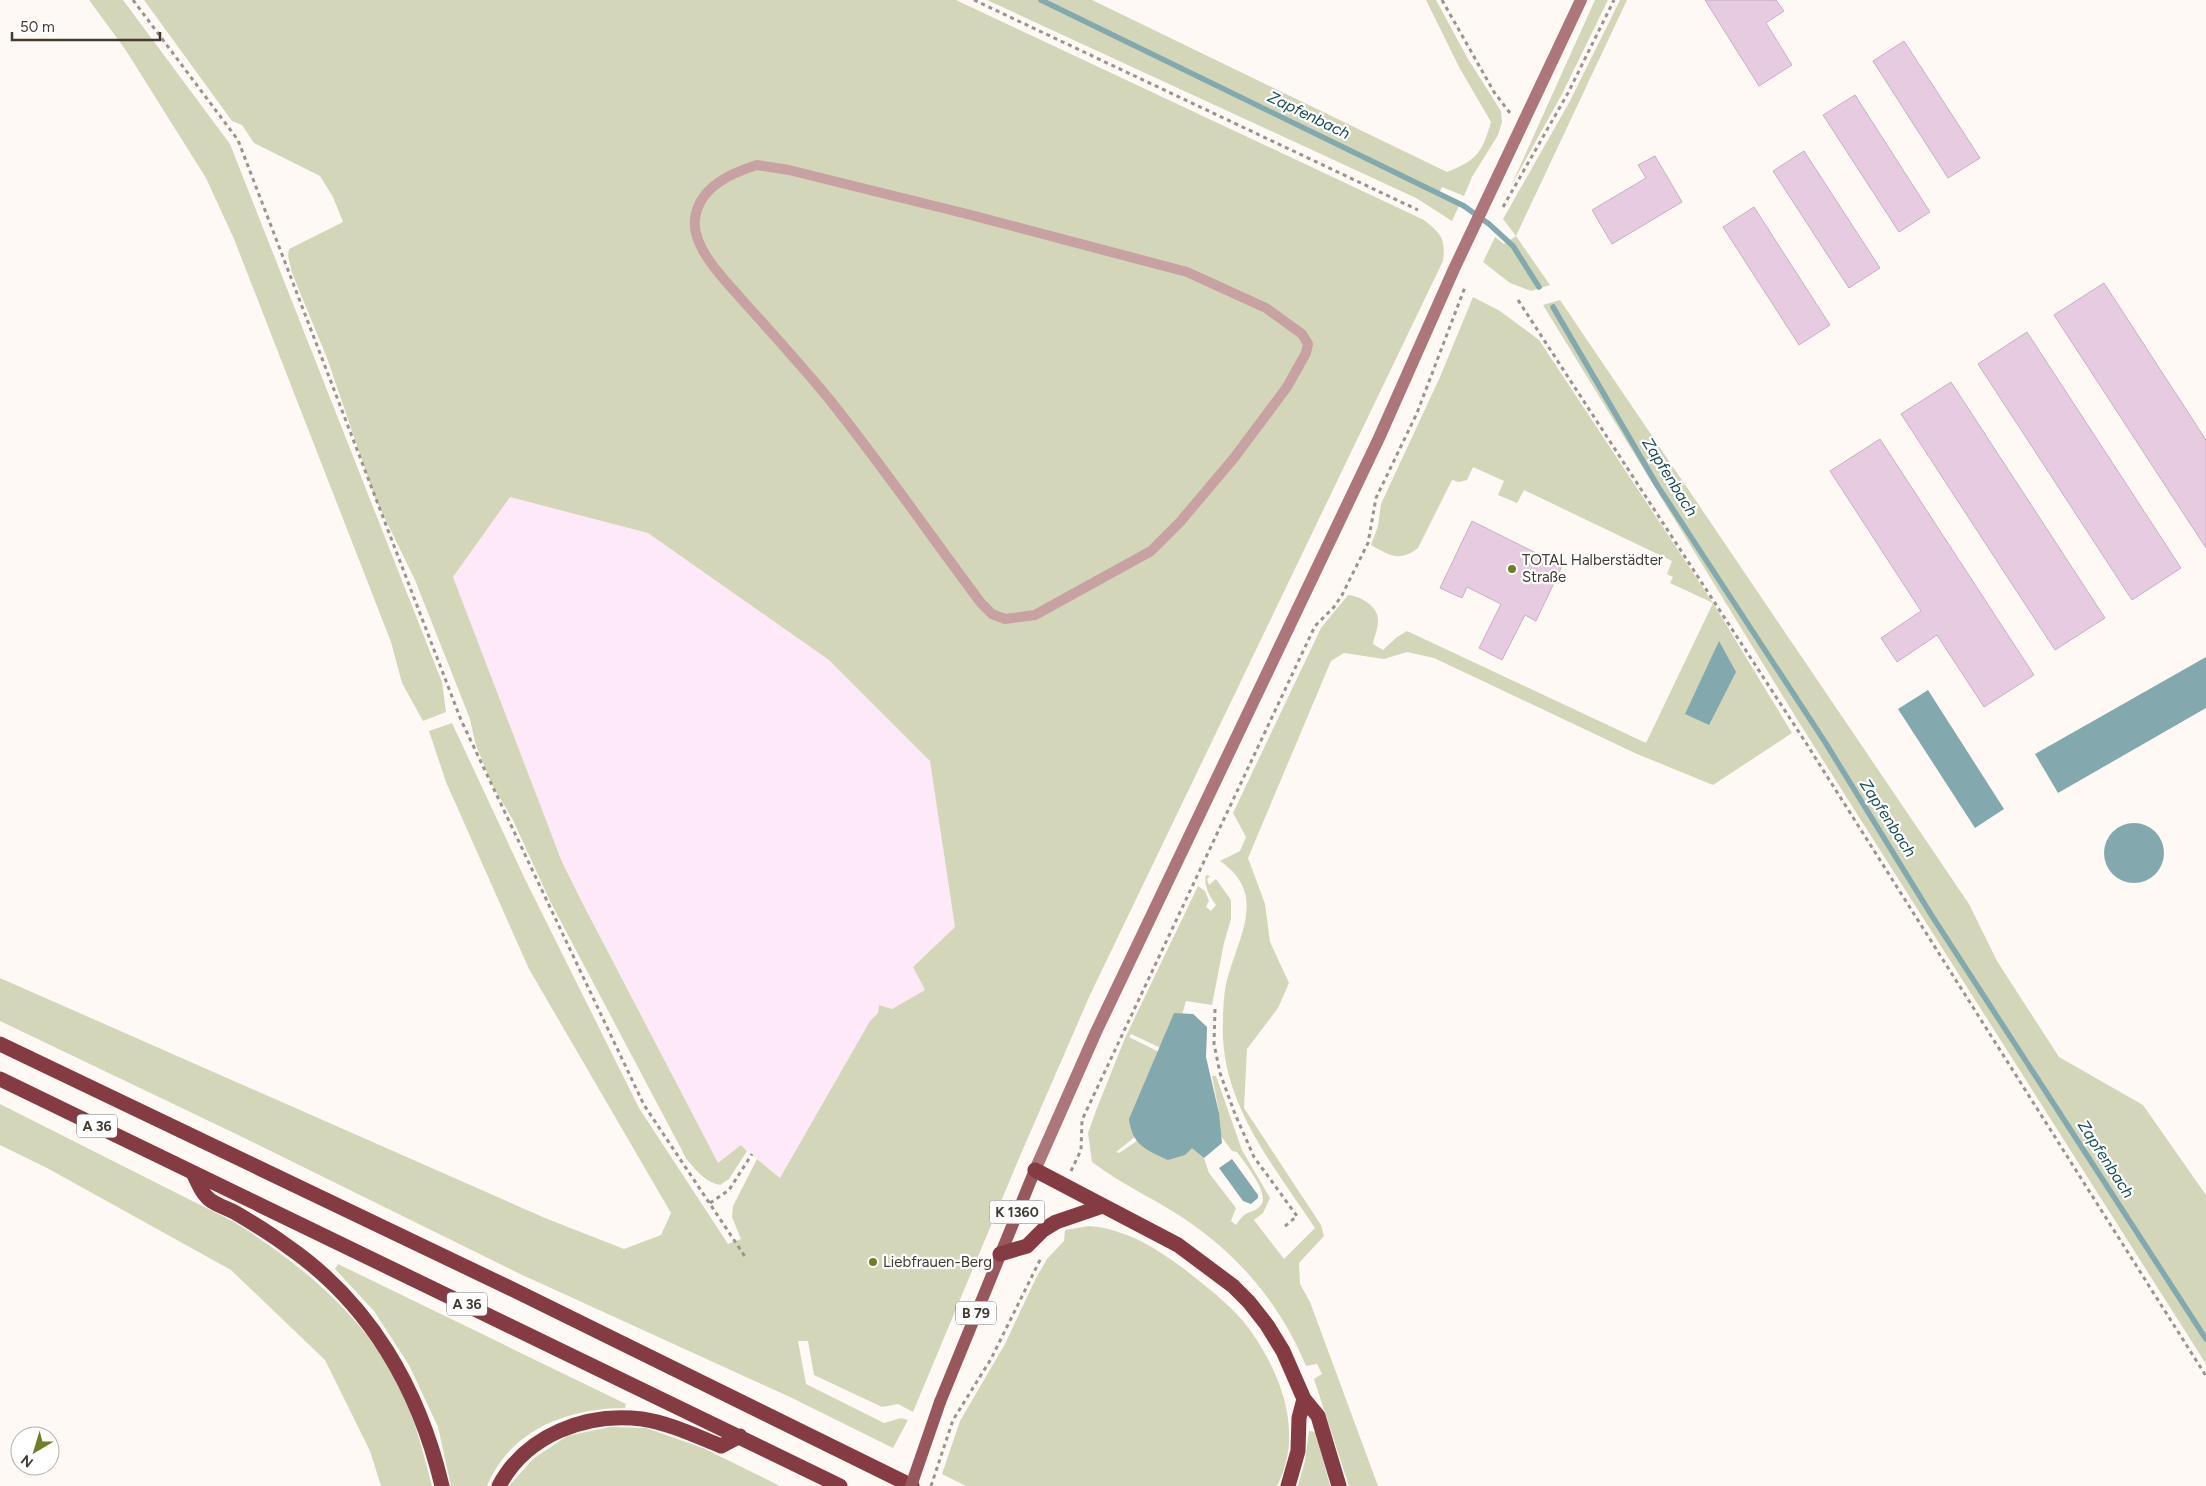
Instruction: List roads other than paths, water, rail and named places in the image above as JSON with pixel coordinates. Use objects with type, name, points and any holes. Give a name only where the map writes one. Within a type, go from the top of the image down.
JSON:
[{"type":"highway","name":"A 36","points":[[0,1044],[516,1291],[912,1486]]},
{"type":"highway","name":"A 36","points":[[0,1079],[840,1486]]},
{"type":"highway","points":[[1035,1170],[1178,1245],[1233,1286],[1267,1325],[1283,1351],[1304,1398],[1318,1416],[1339,1486]]},
{"type":"highway","points":[[193,1173],[206,1197],[288,1246],[332,1282],[368,1322],[386,1345],[413,1396],[431,1444],[442,1486]]},
{"type":"highway","points":[[1000,1254],[1027,1246],[1043,1230],[1056,1222],[1103,1206]]},
{"type":"highway","points":[[1288,1486],[1298,1451],[1299,1418],[1304,1398]]},
{"type":"highway","points":[[499,1486],[514,1464],[541,1441],[556,1432],[603,1418],[643,1419],[682,1430],[721,1446],[740,1436]]},
{"type":"main road","name":"K 1360","points":[[1000,1254],[1096,1032],[1406,379],[1470,235],[1581,0]]},
{"type":"main road","name":"B 79","points":[[912,1486],[940,1402],[1000,1254]]},
{"type":"lane","points":[[757,165],[789,170],[1188,272],[1266,308],[1302,334],[1308,344],[1306,353],[1287,387],[1198,501],[1151,551],[1035,615],[1005,618],[992,614],[981,603],[829,399],[717,270],[698,242],[695,219],[703,199],[716,184],[734,172],[757,165]]},
{"type":"water","points":[[1719,641],[1736,672],[1709,725],[1685,714]]},
{"type":"water","points":[[2206,657],[2206,708],[2058,793],[2035,754]]},
{"type":"water","points":[[1928,690],[2004,809],[1975,828],[1898,709]]},
{"type":"water","points":[[2134,823],[2151,828],[2159,836],[2164,853],[2159,870],[2151,878],[2134,883],[2117,878],[2109,870],[2104,853],[2109,836],[2117,828]]},
{"type":"water","points":[[1174,1013],[1193,1014],[1207,1027],[1206,1057],[1219,1113],[1222,1143],[1204,1158],[1192,1148],[1185,1155],[1168,1160],[1153,1153],[1141,1146],[1137,1141],[1133,1135],[1129,1119]]},
{"type":"water","points":[[1232,1159],[1258,1195],[1258,1198],[1251,1204],[1243,1201],[1219,1168]]},
{"type":"waterway","name":"Zapfenbach","points":[[1041,0],[1464,206],[1489,224],[1513,246],[1539,287]]},
{"type":"waterway","name":"Zapfenbach","points":[[1553,307],[1657,485],[1825,742],[1932,916],[2206,1339]]},
{"type":"place","name":"TOTAL Halberstädter Straße","points":[[1512,569]]},
{"type":"place","name":"Liebfrauen-Berg","points":[[873,1262]]}]
